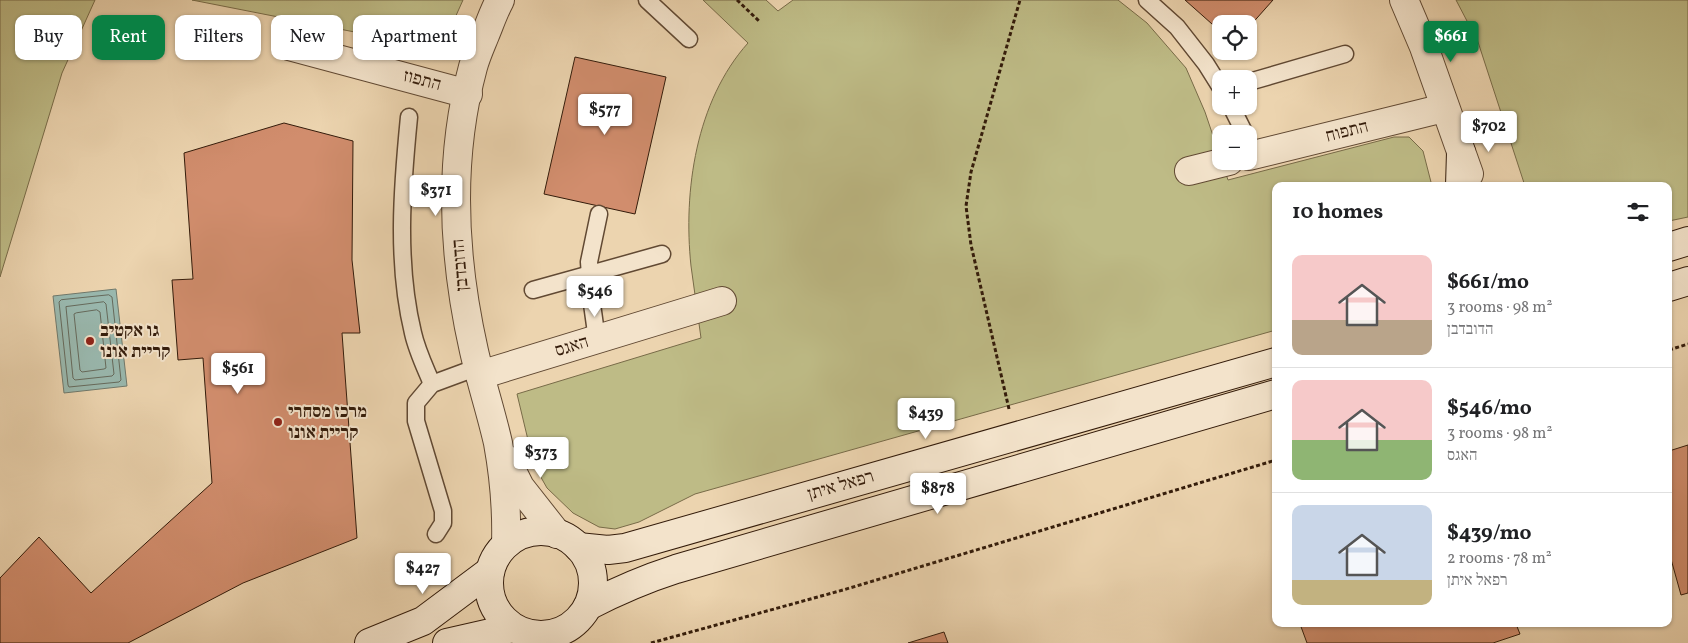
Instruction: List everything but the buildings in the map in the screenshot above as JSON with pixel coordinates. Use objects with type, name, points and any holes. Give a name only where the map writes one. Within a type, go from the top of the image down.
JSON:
[{"type":"street","name":"הדובדבן","points":[[500,0],[473,66],[459,132],[456,192],[458,249],[464,303],[479,371],[498,442],[504,482],[506,544]]},
{"type":"street","points":[[1404,0],[1424,47],[1471,182]]},
{"type":"street","name":"התפוז","points":[[341,60],[468,94]]},
{"type":"street","name":"התפוח","points":[[1257,147],[1444,108]]},
{"type":"street","points":[[1459,147],[1460,182]]},
{"type":"street","points":[[1459,147],[1481,182]]},
{"type":"street","name":"התפוח","points":[[1188,171],[1212,162]]},
{"type":"street","points":[[1672,245],[1688,241]]},
{"type":"street","points":[[1672,286],[1688,281]]},
{"type":"street","name":"האגס","points":[[479,371],[596,340],[722,301]]},
{"type":"street","name":"רפאל איתן","points":[[567,540],[608,550],[625,548],[1272,363]]},
{"type":"street","name":"רפאל איתן","points":[[588,606],[645,579],[676,569],[1272,395]]},
{"type":"street","name":"הדובדבן","points":[[498,442],[520,487],[567,540]]},
{"type":"street","points":[[539,531],[567,540],[585,555],[592,571],[593,589],[588,606],[578,620],[563,630],[545,635],[528,634],[513,628],[501,617],[492,603],[488,587],[490,571],[496,556],[506,544],[522,534],[539,531]]},
{"type":"street","points":[[369,643],[423,621],[490,571]]},
{"type":"street","points":[[447,643],[513,628]]},
{"type":"lane","points":[[647,0],[689,39]]},
{"type":"lane","points":[[1148,0],[1177,27],[1212,74]]},
{"type":"lane","points":[[1257,80],[1345,54]]},
{"type":"lane","points":[[409,117],[403,180],[403,240],[406,294],[413,334],[432,384]]},
{"type":"lane","points":[[596,340],[588,262],[599,214]]},
{"type":"lane","points":[[533,290],[662,254]]},
{"type":"lane","points":[[436,534],[443,523],[443,511],[416,421],[416,403],[432,384],[479,371]]},
{"type":"path","points":[[737,0],[759,22]]},
{"type":"path","points":[[1015,436],[971,245],[966,206],[970,172],[1020,0]]},
{"type":"path","points":[[1672,349],[1688,344]]},
{"type":"path","points":[[651,643],[843,590],[1272,461]]},
{"type":"shaded area","points":[[0,0],[95,0],[82,29],[82,15],[15,15],[15,60],[68,60],[62,73],[0,277]]},
{"type":"shaded area","points":[[192,0],[463,0],[456,15],[353,15],[353,32],[343,30],[343,15],[271,16]]},
{"type":"shaded area","points":[[703,0],[766,0],[778,11],[793,0],[1118,0],[1147,23],[1186,68],[1212,133],[1212,170],[1225,170],[1228,180],[1394,137],[1409,137],[1423,151],[1431,182],[1272,182],[1272,331],[695,494],[639,522],[615,529],[599,527],[573,513],[547,488],[534,465],[517,394],[701,338],[689,237],[692,178],[697,148],[705,119],[716,92],[730,66],[748,43]]},
{"type":"shaded area","points":[[1456,0],[1688,0],[1688,217],[1672,220],[1672,182],[1524,182],[1478,42]]},
{"type":"water","name":"גו אקטיב קריית אונו","points":[[116,289],[127,386],[64,393],[53,296]]},
{"type":"place","name":"גו אקטיב קריית אונו","points":[[90,341]]},
{"type":"place","name":"מרכז מסחרי קריית אונו","points":[[278,422]]}]
